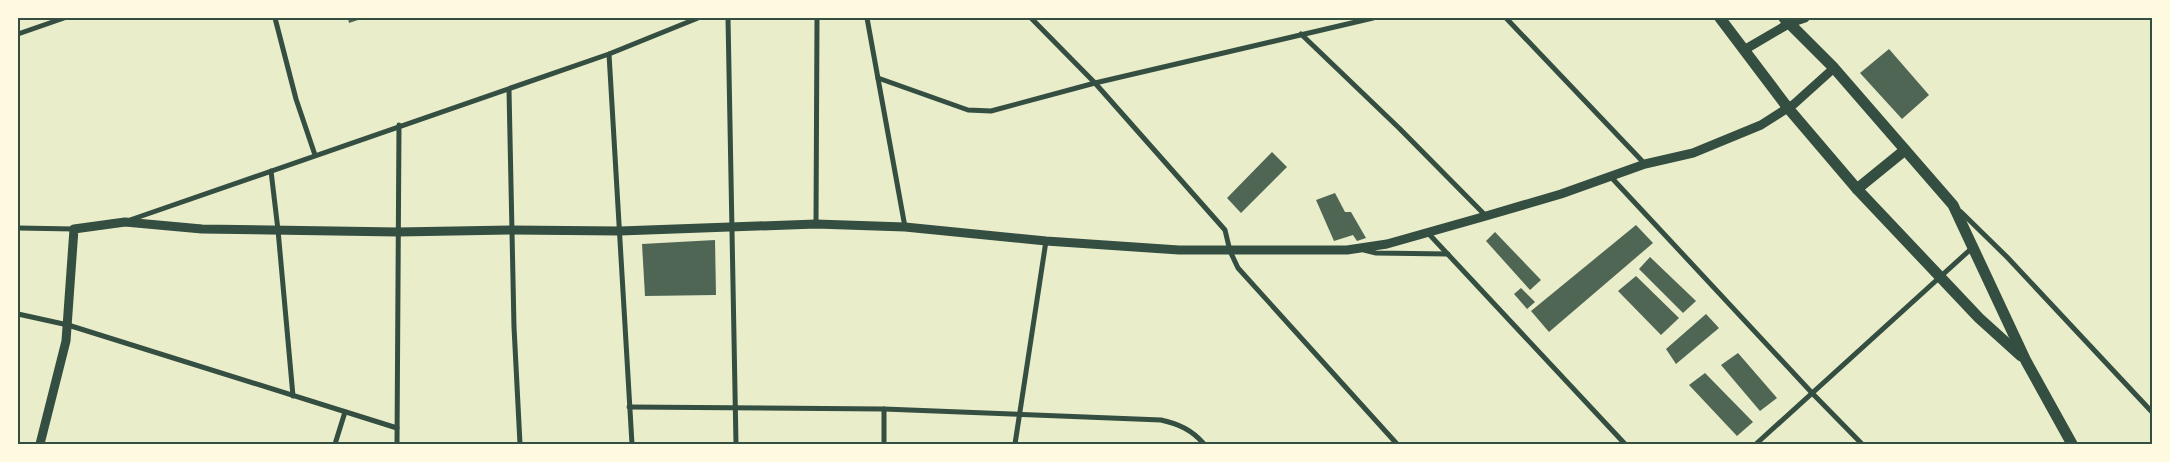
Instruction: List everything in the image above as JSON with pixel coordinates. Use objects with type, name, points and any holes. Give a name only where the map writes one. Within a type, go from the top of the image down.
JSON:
[{"type":"main road","points":[[1720,18],[1788,108],[1857,189],[1979,318],[2026,361]]},
{"type":"main road","points":[[1787,20],[1834,68],[1953,205],[2026,361],[2072,444]]},
{"type":"main road","points":[[1857,189],[1905,150]]},
{"type":"street","points":[[18,34],[64,18]]},
{"type":"street","points":[[275,18],[296,98],[315,155]]},
{"type":"street","points":[[18,228],[74,229],[125,222],[399,125],[509,90],[610,54],[698,18]]},
{"type":"street","points":[[728,18],[736,444]]},
{"type":"street","points":[[816,224],[817,18]]},
{"type":"street","points":[[867,18],[905,227]]},
{"type":"street","points":[[1031,18],[1095,83],[1225,230],[1230,251],[1238,268],[1397,444]]},
{"type":"street","points":[[878,78],[968,110],[991,111],[1095,83],[1373,18]]},
{"type":"street","points":[[1506,18],[1645,164]]},
{"type":"street","points":[[1744,50],[1787,20],[1805,18]]},
{"type":"street","points":[[1301,34],[1486,216]]},
{"type":"street","points":[[610,54],[632,444]]},
{"type":"street","points":[[125,222],[202,229],[398,232],[512,230],[620,232],[816,224],[905,227],[1046,240],[1230,251],[1330,252],[1361,249],[1486,216],[1561,194],[1645,164],[1702,149],[1761,125],[1810,91],[1834,68]]},
{"type":"street","points":[[509,90],[520,444]]},
{"type":"street","points":[[397,444],[399,125]]},
{"type":"street","points":[[271,171],[293,396]]},
{"type":"street","points":[[1610,175],[1813,394],[1862,444]]},
{"type":"street","points":[[1953,205],[2006,257],[2152,412]]},
{"type":"street","points":[[40,444],[63,360],[68,326],[74,229]]},
{"type":"street","points":[[1428,232],[1626,444]]},
{"type":"street","points":[[1015,444],[1046,240]]},
{"type":"street","points":[[1756,444],[1972,248]]},
{"type":"street","points":[[1361,249],[1376,253],[1448,254]]},
{"type":"street","points":[[18,314],[68,326],[397,428]]},
{"type":"street","points":[[629,407],[884,409],[1161,420],[1185,427],[1204,444]]},
{"type":"street","points":[[884,409],[884,444]]},
{"type":"street","points":[[335,444],[345,412]]},
{"type":"building","points":[[348,18],[364,18],[349,23]]},
{"type":"building","points":[[1889,49],[1929,95],[1902,119],[1860,73]]},
{"type":"building","points":[[1272,152],[1287,167],[1241,213],[1227,198]]},
{"type":"building","points":[[1335,193],[1345,212],[1351,212],[1366,238],[1357,241],[1353,235],[1334,241],[1316,200]]},
{"type":"building","points":[[1636,225],[1653,243],[1549,332],[1531,311]]},
{"type":"building","points":[[1495,232],[1541,280],[1530,290],[1486,241]]},
{"type":"building","points":[[715,240],[716,295],[645,296],[642,244]]},
{"type":"building","points":[[1650,257],[1696,301],[1683,313],[1639,269]]},
{"type":"building","points":[[1636,276],[1679,318],[1661,335],[1618,291]]},
{"type":"building","points":[[1521,288],[1535,302],[1527,309],[1514,294]]},
{"type":"building","points":[[1706,314],[1719,328],[1676,364],[1666,349]]},
{"type":"building","points":[[1738,353],[1777,398],[1760,411],[1721,365]]},
{"type":"building","points":[[1705,373],[1753,422],[1737,436],[1689,385]]},
{"type":"building","points":[[823,442],[859,443],[859,444],[823,444]]}]
